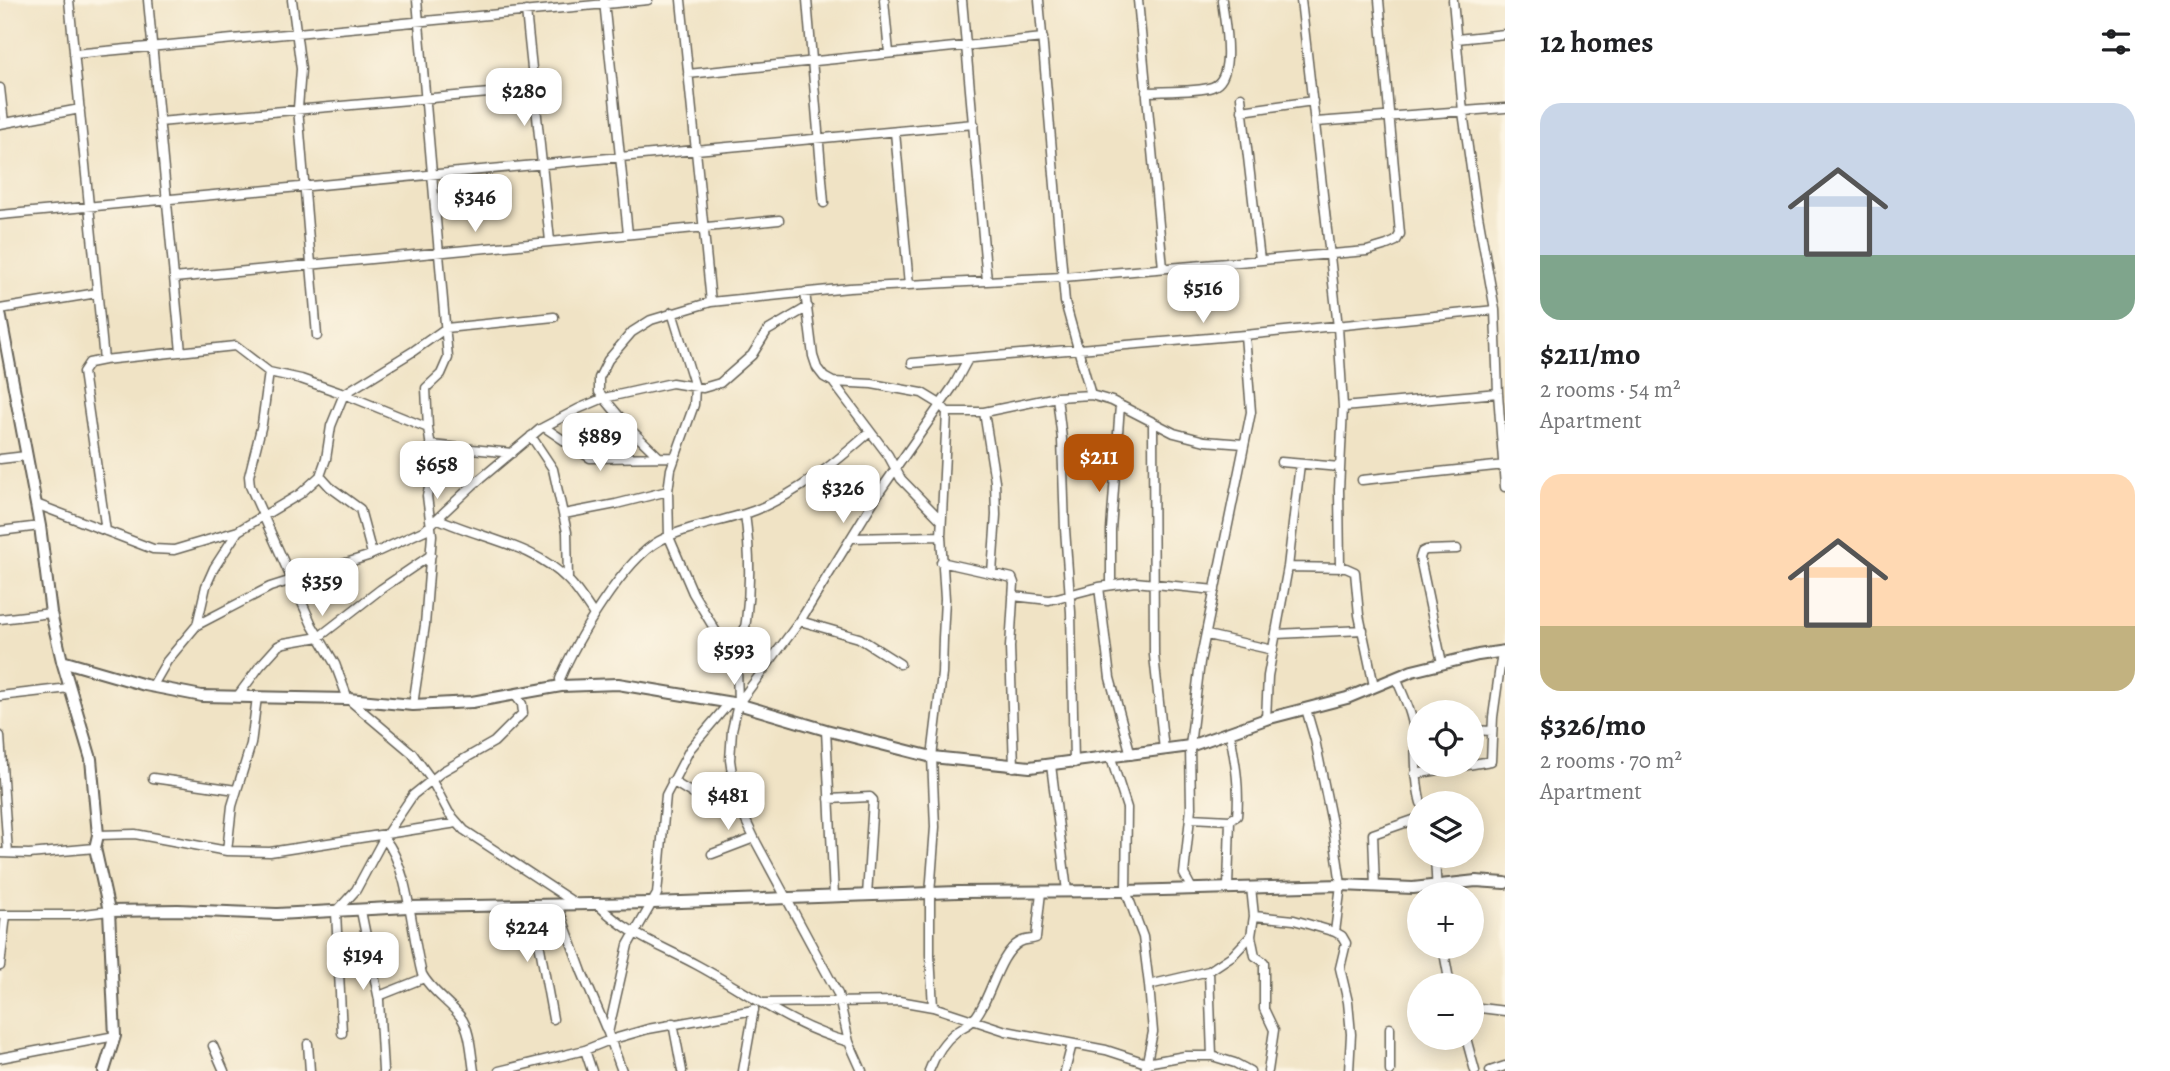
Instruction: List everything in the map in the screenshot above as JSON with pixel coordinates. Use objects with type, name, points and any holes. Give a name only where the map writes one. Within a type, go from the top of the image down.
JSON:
[{"type":"street","points":[[69,0],[104,360]]},
{"type":"street","points":[[148,0],[181,352]]},
{"type":"street","points":[[292,0],[300,69],[298,108],[317,336]]},
{"type":"street","points":[[413,705],[425,625],[431,525],[427,496],[434,468],[426,388],[446,366],[448,358],[417,0]]},
{"type":"street","points":[[75,54],[604,2],[648,0]]},
{"type":"street","points":[[681,0],[711,302]]},
{"type":"street","points":[[807,0],[824,203]]},
{"type":"street","points":[[884,0],[889,53]]},
{"type":"street","points":[[962,0],[987,281]]},
{"type":"street","points":[[1039,0],[1068,318],[1091,395]]},
{"type":"street","points":[[1138,0],[1164,268]]},
{"type":"street","points":[[1146,92],[1212,87],[1223,80],[1227,69],[1222,0]]},
{"type":"street","points":[[1301,0],[1338,327],[1343,407],[1340,567]]},
{"type":"street","points":[[659,457],[629,428],[604,398],[598,385],[608,360],[621,343],[651,320],[672,312],[711,302],[805,292],[1063,276],[1367,251],[1395,241],[1400,234],[1379,0]]},
{"type":"street","points":[[1453,0],[1463,112],[1495,310],[1505,487]]},
{"type":"street","points":[[604,2],[628,234]]},
{"type":"street","points":[[526,11],[550,241]]},
{"type":"street","points":[[1457,39],[1505,34]]},
{"type":"street","points":[[688,74],[1043,38]]},
{"type":"street","points":[[0,88],[2,123],[80,109]]},
{"type":"street","points":[[159,122],[534,89]]},
{"type":"street","points":[[1241,97],[1260,260]]},
{"type":"street","points":[[1242,111],[1313,101]]},
{"type":"street","points":[[1315,122],[1505,108]]},
{"type":"street","points":[[0,215],[974,124]]},
{"type":"street","points":[[895,132],[909,285]]},
{"type":"street","points":[[174,278],[779,220]]},
{"type":"street","points":[[805,292],[817,368],[824,377],[833,382],[896,467],[901,479],[941,520]]},
{"type":"street","points":[[97,293],[0,311],[40,526],[51,613],[90,759],[98,835],[95,848],[109,911],[115,1036],[104,1071]]},
{"type":"street","points":[[152,687],[167,661],[197,625],[246,598],[293,579],[372,554],[431,525],[531,436],[604,398],[672,383],[703,388],[720,383],[752,355],[767,331],[807,307]]},
{"type":"street","points":[[912,363],[1338,327],[1495,310]]},
{"type":"street","points":[[672,312],[695,387],[694,405],[674,457],[668,491],[669,537],[693,593],[737,667]]},
{"type":"street","points":[[36,505],[164,551],[238,531],[300,494],[320,476],[326,459],[331,426],[344,394],[446,328],[554,317]]},
{"type":"street","points":[[1192,889],[1184,874],[1190,818],[1190,746],[1199,671],[1231,522],[1252,401],[1245,335]]},
{"type":"street","points":[[106,531],[83,372],[89,363],[235,346],[269,372],[301,379],[344,394],[428,428]]},
{"type":"street","points":[[609,1036],[623,965],[633,934],[641,926],[657,894],[666,795],[672,781],[690,749],[734,703],[800,621],[896,467],[954,385],[968,359]]},
{"type":"street","points":[[269,372],[262,424],[249,476],[256,502],[319,637],[335,664],[348,699],[412,753],[457,823],[472,836],[575,904]]},
{"type":"street","points":[[833,382],[872,384],[922,393],[940,404],[947,412],[941,520],[941,562],[945,599],[932,757],[934,827],[930,894],[933,1007]]},
{"type":"street","points":[[1343,407],[1498,393]]},
{"type":"street","points":[[947,412],[984,412],[1057,397],[1091,395],[1120,405],[1174,433],[1205,441],[1244,444]]},
{"type":"street","points":[[1057,397],[1062,439],[1074,670],[1074,763]]},
{"type":"street","points":[[1111,584],[1111,530],[1120,405]]},
{"type":"street","points":[[984,412],[995,481],[992,573]]},
{"type":"street","points":[[1153,423],[1154,655],[1164,750]]},
{"type":"street","points":[[544,427],[590,458],[674,457]]},
{"type":"street","points":[[561,686],[567,662],[578,639],[642,554],[669,537],[745,514],[785,497],[807,484],[870,432]]},
{"type":"street","points":[[531,436],[553,469],[568,532],[568,580]]},
{"type":"street","points":[[431,446],[512,453]]},
{"type":"street","points":[[0,459],[26,456]]},
{"type":"street","points":[[1281,462],[1340,467]]},
{"type":"street","points":[[1266,719],[1268,676],[1288,567],[1300,464]]},
{"type":"street","points":[[1362,480],[1504,466]]},
{"type":"street","points":[[320,476],[330,487],[360,509],[372,554]]},
{"type":"street","points":[[564,514],[668,491]]},
{"type":"street","points":[[745,514],[748,536],[748,597],[737,667],[730,760],[736,800],[841,1001],[849,1042],[862,1071]]},
{"type":"street","points":[[439,519],[524,550],[568,580],[594,615]]},
{"type":"street","points":[[0,531],[40,526]]},
{"type":"street","points":[[197,625],[206,586],[214,568],[238,531]]},
{"type":"street","points":[[852,538],[941,536]]},
{"type":"street","points":[[1442,663],[1420,558],[1422,551],[1426,550],[1457,549]]},
{"type":"street","points":[[237,697],[278,646],[319,637],[430,555]]},
{"type":"street","points":[[941,562],[1012,578],[1010,647],[1014,767]]},
{"type":"street","points":[[1288,567],[1340,567],[1355,572],[1374,686]]},
{"type":"street","points":[[1013,596],[1049,600],[1111,584],[1135,582],[1215,590]]},
{"type":"street","points":[[1099,587],[1111,678],[1131,755]]},
{"type":"street","points":[[0,619],[51,613]]},
{"type":"street","points":[[800,621],[859,638],[900,664]]},
{"type":"street","points":[[1276,634],[1363,630]]},
{"type":"street","points":[[1207,635],[1273,650]]},
{"type":"street","points":[[62,661],[152,687],[202,696],[348,699],[413,705],[472,702],[561,686],[618,684],[734,703],[932,757],[1014,767],[1074,763],[1190,746],[1266,719],[1347,698],[1442,663],[1503,652],[1492,731],[1491,761],[1484,762]]},
{"type":"street","points":[[1396,678],[1407,703]]},
{"type":"street","points":[[0,696],[69,688]]},
{"type":"street","points":[[342,1033],[335,912],[356,890],[385,836],[413,795],[431,779],[494,742],[516,721],[524,709],[515,695]]},
{"type":"street","points":[[227,851],[236,790],[251,744],[257,697]]},
{"type":"street","points":[[1306,709],[1333,828],[1341,886],[1335,932]]},
{"type":"street","points":[[826,730],[834,896]]},
{"type":"street","points":[[1484,731],[1492,731]]},
{"type":"street","points":[[1190,818],[1230,820],[1237,816],[1238,777],[1230,733]]},
{"type":"street","points":[[0,736],[4,853],[29,854],[95,848]]},
{"type":"street","points":[[1111,758],[1127,808],[1126,891],[1143,937],[1149,985],[1153,1032],[1145,1067]]},
{"type":"street","points":[[1051,765],[1067,891]]},
{"type":"street","points":[[153,778],[236,790]]},
{"type":"street","points":[[672,781],[716,808],[743,815]]},
{"type":"street","points":[[829,799],[870,797],[873,800],[867,896]]},
{"type":"street","points":[[1228,888],[1230,820]]},
{"type":"street","points":[[1375,887],[1373,834],[1407,821]]},
{"type":"street","points":[[98,835],[135,834],[227,851],[270,852],[457,823]]},
{"type":"street","points":[[385,836],[395,855],[424,978],[462,1017],[474,1071]]},
{"type":"street","points":[[712,854],[754,838]]},
{"type":"street","points":[[1471,882],[1505,883]]},
{"type":"street","points":[[1251,887],[1254,916],[1251,936],[1255,956],[1264,962],[1263,1001],[1274,1030],[1268,1071]]},
{"type":"street","points":[[0,966],[3,915],[178,910],[277,914],[408,907],[653,903],[834,896],[1251,887],[1407,887]]},
{"type":"street","points":[[929,1071],[943,1045],[959,1029],[972,1021],[1015,946],[1036,938],[1041,892]]},
{"type":"street","points":[[532,904],[552,1019]]},
{"type":"street","points":[[557,904],[622,1071]]},
{"type":"street","points":[[597,904],[633,934],[696,965],[810,1029],[849,1042]]},
{"type":"street","points":[[362,911],[379,996],[383,1071]]},
{"type":"street","points":[[1254,916],[1294,920],[1342,936],[1346,943],[1340,968],[1351,1034],[1349,1071]]},
{"type":"street","points":[[1149,985],[1209,971],[1233,955],[1251,936]]},
{"type":"street","points":[[1209,971],[1212,1056]]},
{"type":"street","points":[[379,996],[424,978]]},
{"type":"street","points":[[760,1002],[898,1001],[933,1007],[1006,1031],[1106,1049],[1145,1067],[1185,1056],[1212,1056],[1250,1071]]},
{"type":"street","points":[[743,1071],[754,1010],[760,1002]]},
{"type":"street","points":[[1484,1008],[1505,1011]]},
{"type":"street","points":[[499,1071],[585,1050],[609,1036],[754,1010]]},
{"type":"street","points":[[673,1023],[682,1071]]},
{"type":"street","points":[[1390,1028],[1390,1071]]},
{"type":"street","points":[[0,1058],[115,1036]]},
{"type":"street","points":[[1065,1071],[1072,1044]]},
{"type":"street","points":[[308,1045],[310,1071]]},
{"type":"street","points":[[213,1046],[224,1071]]},
{"type":"street","points":[[585,1050],[592,1071]]},
{"type":"street","points":[[1469,1050],[1475,1071]]},
{"type":"street","points":[[1490,1071],[1505,1066]]}]
